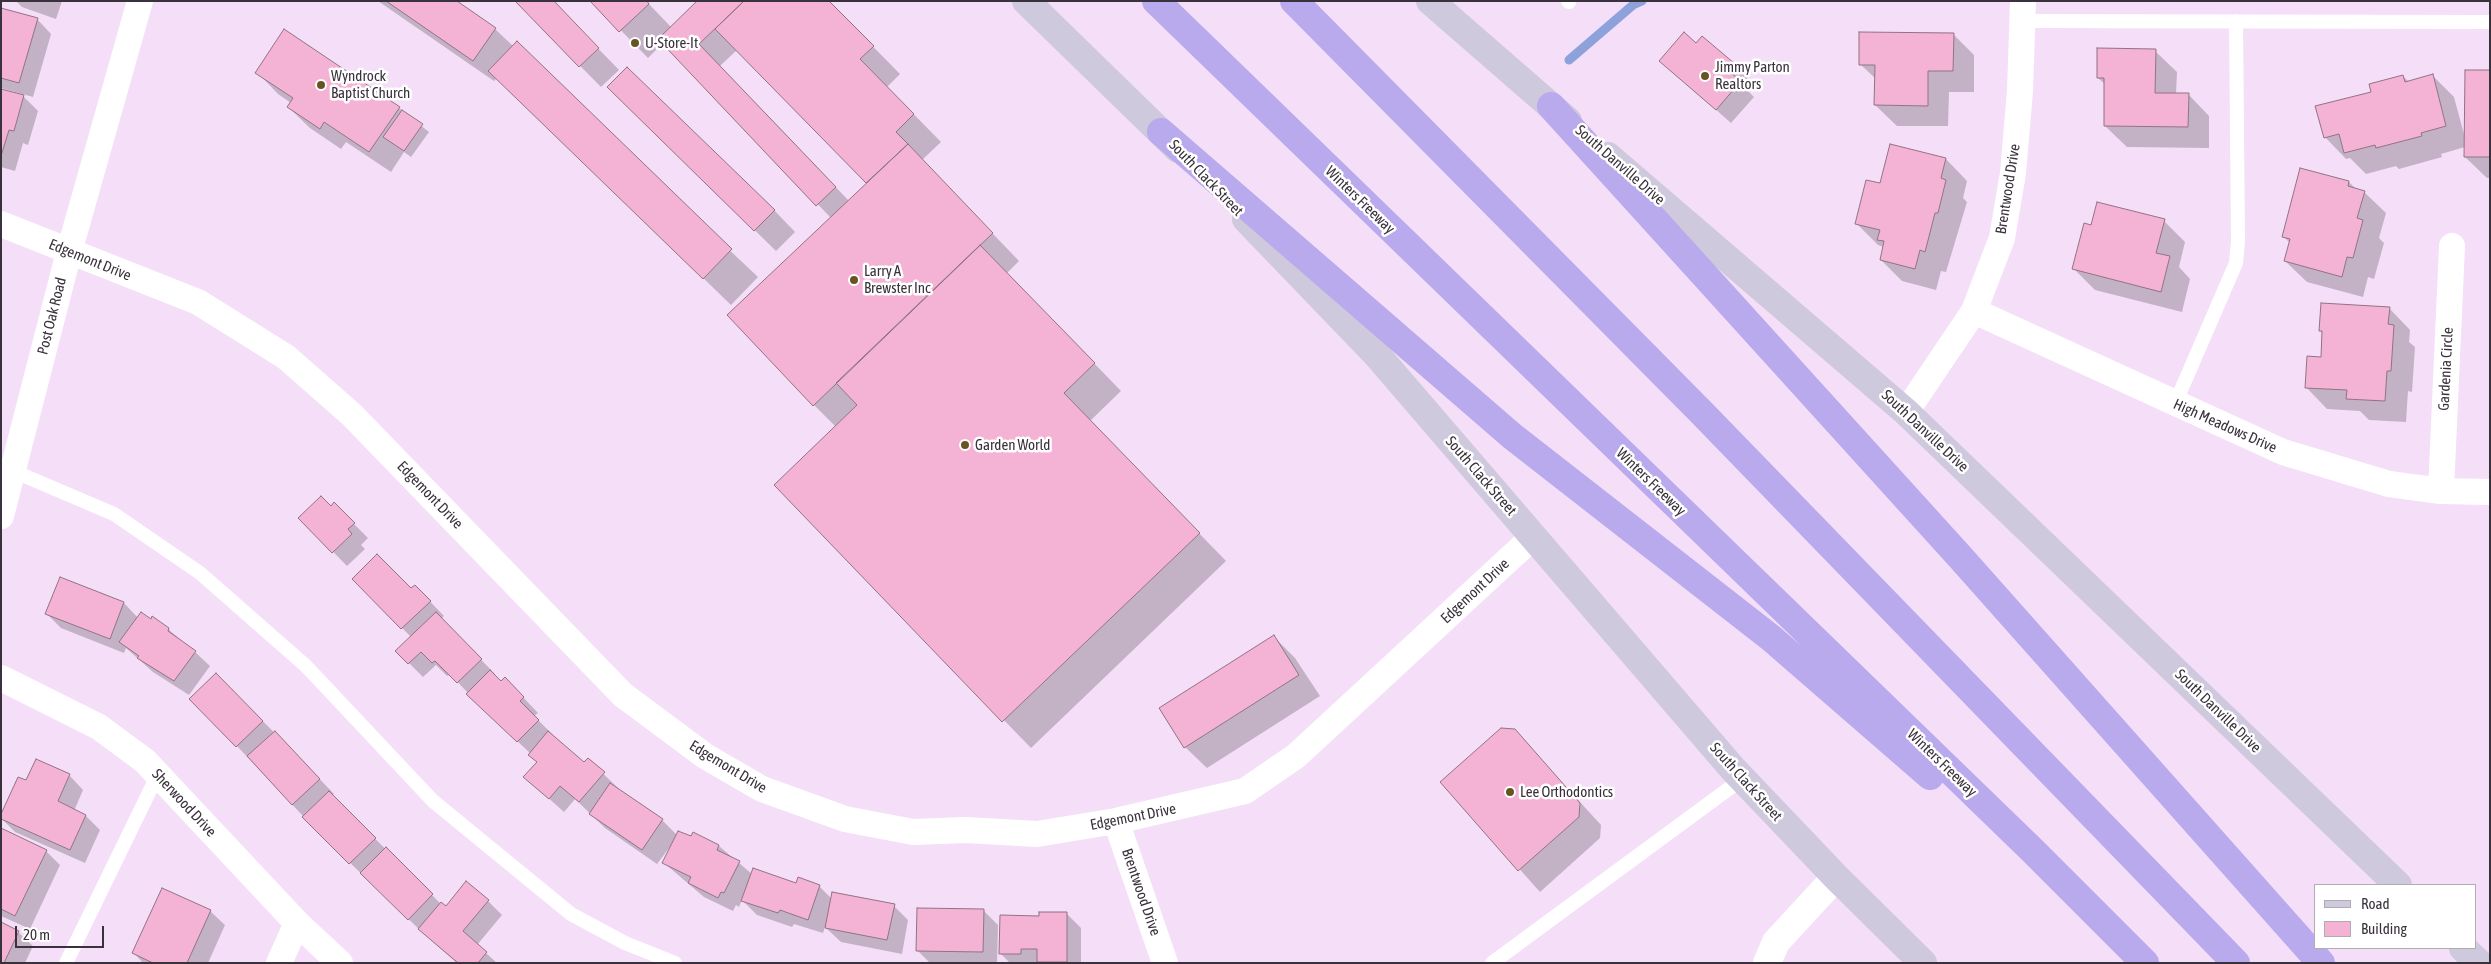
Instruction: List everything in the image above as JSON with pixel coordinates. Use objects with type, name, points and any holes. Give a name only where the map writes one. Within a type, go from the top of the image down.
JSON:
[{"type":"highway","name":"Winters Freeway","points":[[1156,1],[2032,850],[2145,963]]},
{"type":"highway","points":[[1294,1],[1701,412],[2236,963]]},
{"type":"highway","points":[[1550,106],[1961,558],[2321,963]]},
{"type":"highway","points":[[1161,132],[1512,436],[1771,638],[2145,963]]},
{"type":"main road","name":"South Clack Street","points":[[1026,1],[1161,132],[1378,355],[1742,779],[1836,877],[1923,963]]},
{"type":"main road","name":"South Danville Drive","points":[[1430,1],[1906,412],[2397,884]]},
{"type":"main road","points":[[2465,949],[2479,963]]},
{"type":"street","name":"Post Oak Road","points":[[1,516],[69,252],[140,1]]},
{"type":"street","name":"Brentwood Drive","points":[[1906,412],[1974,311],[2002,238],[2010,191],[2020,91],[2023,11]]},
{"type":"street","name":"Edgemont Drive","points":[[1,224],[198,302],[286,357],[352,415],[623,695],[705,756],[762,789],[845,819],[912,832],[966,830],[1037,834],[1116,821],[1245,791],[1296,756],[1534,536]]},
{"type":"street","name":"Gardenia Circle","points":[[2441,492],[2452,246]]},
{"type":"street","name":"High Meadows Drive","points":[[1974,311],[2283,452],[2389,484],[2441,492],[2490,492]]},
{"type":"street","name":"Sherwood Drive","points":[[1,678],[99,727],[144,761],[297,923],[340,963]]},
{"type":"street","name":"Brentwood Drive","points":[[1116,821],[1165,963]]},
{"type":"street","points":[[1767,963],[1776,942],[1836,877]]},
{"type":"street","points":[[278,963],[297,923]]},
{"type":"lane","points":[[2023,11],[2236,21],[2490,22]]},
{"type":"lane","points":[[2175,404],[2236,263],[2238,241],[2236,21]]},
{"type":"lane","points":[[13,471],[114,514],[200,573],[306,666],[433,801],[548,896],[571,914],[625,943],[675,963]]},
{"type":"lane","points":[[66,963],[158,774]]},
{"type":"lane","points":[[1492,963],[1742,779]]},
{"type":"building","points":[[386,1],[457,1],[496,28],[473,61]]},
{"type":"building","points":[[515,1],[554,1],[599,48],[579,67]]},
{"type":"building","points":[[590,1],[647,1],[649,4],[619,32]]},
{"type":"building","points":[[697,1],[744,1],[699,44],[836,187],[816,206],[658,39]]},
{"type":"building","points":[[744,1],[829,1],[874,46],[860,59],[914,114],[896,132],[908,144],[866,183],[715,29]]},
{"type":"building","points":[[1,8],[38,18],[19,83],[1,78]]},
{"type":"building","name":"Wyndrock Baptist Church","points":[[284,29],[400,107],[369,152],[324,122],[320,129],[287,107],[293,98],[255,73]]},
{"type":"building","name":"Jimmy Parton Realtors","points":[[1684,32],[1696,43],[1702,36],[1734,63],[1728,71],[1741,81],[1716,110],[1659,61]]},
{"type":"building","points":[[1859,32],[1954,33],[1953,71],[1928,71],[1928,106],[1874,105],[1875,65],[1859,65]]},
{"type":"building","points":[[517,41],[732,249],[703,279],[488,71]]},
{"type":"building","points":[[2097,48],[2156,49],[2155,93],[2189,93],[2188,127],[2104,126],[2104,78],[2097,78]]},
{"type":"building","points":[[627,67],[775,210],[754,231],[607,87]]},
{"type":"building","points":[[2465,70],[2490,70],[2490,157],[2464,157]]},
{"type":"building","points":[[2433,74],[2446,126],[2421,133],[2422,136],[2376,148],[2375,145],[2344,153],[2339,134],[2324,138],[2315,106],[2371,92],[2369,84],[2403,75],[2405,82]]},
{"type":"building","points":[[1,89],[24,95],[14,131],[9,130],[1,156]]},
{"type":"building","points":[[402,110],[423,124],[404,151],[383,137]]},
{"type":"building","name":"Larry A Brewster Inc","points":[[908,144],[993,233],[813,406],[727,315]]},
{"type":"building","points":[[1890,144],[1946,158],[1941,178],[1946,180],[1938,213],[1935,213],[1925,252],[1920,250],[1915,269],[1880,260],[1884,241],[1877,240],[1880,230],[1855,224],[1866,180],[1880,183]]},
{"type":"building","points":[[2300,168],[2349,181],[2348,186],[2365,191],[2357,218],[2363,220],[2353,258],[2347,257],[2342,277],[2284,261],[2290,239],[2282,237]]},
{"type":"building","points":[[2097,202],[2165,219],[2156,253],[2170,256],[2161,292],[2072,269],[2084,223],[2091,225]]},
{"type":"building","name":"Garden World","points":[[980,245],[1095,363],[1064,393],[1200,533],[1002,722],[774,485],[857,405],[836,383]]},
{"type":"building","points":[[2321,303],[2390,307],[2388,324],[2394,325],[2391,371],[2387,371],[2385,401],[2346,399],[2347,390],[2305,388],[2307,356],[2321,357],[2322,331],[2319,331]]},
{"type":"building","points":[[321,496],[331,506],[334,502],[355,523],[348,529],[352,534],[332,553],[298,518]]},
{"type":"building","points":[[377,554],[411,588],[415,585],[431,601],[401,629],[352,579]]},
{"type":"building","points":[[60,577],[124,602],[110,639],[45,614]]},
{"type":"building","points":[[141,612],[151,619],[152,616],[169,628],[168,631],[196,651],[174,681],[137,658],[139,656],[119,642]]},
{"type":"building","points":[[436,612],[482,659],[457,683],[435,661],[432,663],[421,652],[408,664],[395,651]]},
{"type":"building","points":[[1274,635],[1299,675],[1184,748],[1159,708]]},
{"type":"building","points":[[490,670],[501,681],[505,677],[524,697],[520,701],[539,720],[517,742],[466,694]]},
{"type":"building","points":[[216,673],[263,721],[236,747],[189,699]]},
{"type":"building","name":"Lee Orthodontics","points":[[1501,728],[1515,729],[1580,803],[1579,817],[1518,871],[1440,782]]},
{"type":"building","points":[[275,731],[320,779],[292,805],[247,756]]},
{"type":"building","points":[[548,731],[584,762],[588,758],[605,772],[579,802],[560,786],[549,799],[523,777],[537,762],[528,755]]},
{"type":"building","points":[[36,759],[70,774],[58,801],[86,815],[70,850],[1,819],[1,814],[18,777],[26,780]]},
{"type":"building","points":[[610,783],[663,819],[642,850],[589,814]]},
{"type":"building","points":[[329,791],[376,838],[349,864],[302,817]]},
{"type":"building","points":[[1,828],[47,850],[15,916],[1,909]]},
{"type":"building","points":[[678,831],[691,836],[693,832],[719,845],[717,850],[740,861],[724,893],[721,892],[718,898],[688,883],[691,877],[662,863]]},
{"type":"building","points":[[386,847],[433,894],[408,920],[360,873]]},
{"type":"building","points":[[753,868],[796,883],[798,877],[820,885],[808,920],[780,910],[778,913],[741,901]]},
{"type":"building","points":[[466,881],[489,900],[463,931],[487,952],[478,963],[458,963],[418,929],[441,902],[446,906]]},
{"type":"building","points":[[162,888],[211,910],[187,963],[153,963],[132,953]]},
{"type":"building","points":[[832,892],[895,904],[887,940],[825,928]]},
{"type":"building","points":[[917,908],[984,909],[983,952],[916,951]]},
{"type":"building","points":[[1039,912],[1067,912],[1067,962],[1037,962],[1037,949],[1021,949],[1021,954],[999,954],[1000,915],[1039,916]]},
{"type":"building","points":[[1,922],[19,931],[4,963],[1,963]]},
{"type":"waterway","points":[[1569,60],[1633,5],[1642,1]]},
{"type":"place","name":"U-Store-It","points":[[635,43]]},
{"type":"place","name":"Jimmy Parton Realtors","points":[[1705,76]]},
{"type":"place","name":"Wyndrock Baptist Church","points":[[321,85]]},
{"type":"place","name":"Larry A Brewster Inc","points":[[854,280]]},
{"type":"place","name":"Garden World","points":[[965,445]]},
{"type":"place","name":"Lee Orthodontics","points":[[1510,792]]}]
